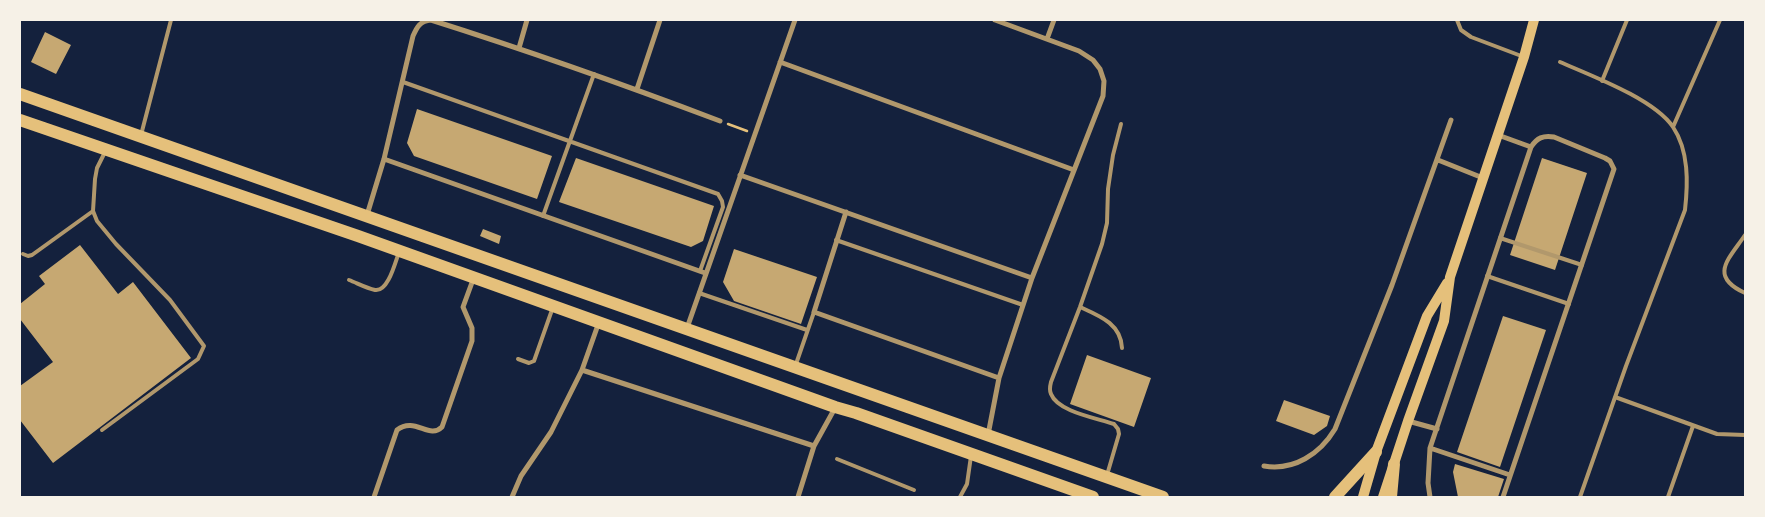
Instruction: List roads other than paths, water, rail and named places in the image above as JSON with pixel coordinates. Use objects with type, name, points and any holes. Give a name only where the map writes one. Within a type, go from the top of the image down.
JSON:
[{"type":"highway","points":[[20,94],[142,135],[1163,497]]},
{"type":"highway","points":[[20,120],[400,250],[835,407],[1093,497]]},
{"type":"highway","points":[[1335,497],[1376,452]]},
{"type":"highway","points":[[1391,497],[1394,464]]},
{"type":"main road","points":[[1383,497],[1444,321],[1450,278],[1524,57],[1534,20]]},
{"type":"main road","points":[[1363,497],[1376,452],[1427,316],[1450,278]]},
{"type":"street","points":[[367,215],[384,159],[413,36],[420,24],[425,20],[431,20],[519,48],[637,89],[720,121]]},
{"type":"street","points":[[519,48],[527,20]]},
{"type":"street","points":[[637,89],[660,20]]},
{"type":"street","points":[[686,328],[699,293],[702,272],[740,175],[795,20]]},
{"type":"street","points":[[988,434],[999,378],[1032,278],[1103,96],[1104,80],[1100,69],[1093,60],[1079,51],[995,20]]},
{"type":"street","points":[[1047,40],[1054,20]]},
{"type":"street","points":[[780,62],[1074,170]]},
{"type":"street","points":[[1264,466],[1276,468],[1292,466],[1308,458],[1328,441],[1335,429],[1392,285],[1451,120]]},
{"type":"street","points":[[1498,136],[1532,147]]},
{"type":"street","points":[[1430,497],[1428,483],[1430,448],[1500,238],[1532,147],[1536,140],[1545,136],[1554,137],[1605,158],[1613,165],[1613,174],[1503,497]]},
{"type":"street","points":[[384,159],[702,272]]},
{"type":"street","points":[[1438,160],[1483,178]]},
{"type":"street","points":[[740,175],[1032,278]]},
{"type":"street","points":[[846,212],[814,312],[999,378]]},
{"type":"street","points":[[374,497],[396,430],[402,426],[411,425],[431,432],[438,431],[442,427],[472,341],[472,328],[463,307],[474,277]]},
{"type":"street","points":[[512,497],[521,476],[551,432],[582,370],[599,322]]},
{"type":"street","points":[[582,370],[814,446]]},
{"type":"street","points":[[798,497],[814,446],[835,407]]},
{"type":"street","points":[[1408,421],[1437,429]]},
{"type":"street","points":[[1430,448],[1510,475]]},
{"type":"lane","points":[[142,135],[171,20]]},
{"type":"lane","points":[[1457,20],[1461,30],[1471,37],[1524,57]]},
{"type":"lane","points":[[1602,81],[1627,20]]},
{"type":"lane","points":[[1673,127],[1720,20]]},
{"type":"lane","points":[[1560,62],[1602,81],[1655,109],[1673,127],[1686,164],[1687,189],[1685,210],[1580,497]]},
{"type":"lane","points":[[543,216],[594,74]]},
{"type":"lane","points":[[402,82],[718,194],[722,200],[723,207],[702,272]]},
{"type":"lane","points":[[1107,477],[1119,434],[1118,429],[1114,424],[1061,406],[1053,399],[1049,392],[1102,244],[1107,223],[1108,189],[1113,155],[1122,124]]},
{"type":"lane","points":[[102,430],[198,359],[204,346],[170,300],[97,221],[93,211],[97,168],[107,149]]},
{"type":"lane","points":[[23,254],[32,255],[93,211]]},
{"type":"lane","points":[[1745,235],[1725,265],[1724,274],[1728,283],[1745,293]]},
{"type":"lane","points":[[1500,238],[1582,265]]},
{"type":"lane","points":[[836,240],[1024,305]]},
{"type":"lane","points":[[348,280],[376,290],[382,289],[387,283],[400,250]]},
{"type":"lane","points":[[1487,276],[1569,304]]},
{"type":"lane","points":[[699,293],[807,330]]},
{"type":"lane","points":[[518,359],[529,363],[534,361],[554,305]]},
{"type":"lane","points":[[1080,307],[1105,318],[1111,323],[1122,340],[1122,348]]},
{"type":"lane","points":[[795,366],[814,312]]},
{"type":"lane","points":[[1615,397],[1717,434],[1745,435]]},
{"type":"lane","points":[[1668,497],[1693,426]]},
{"type":"lane","points":[[960,497],[967,484],[971,453]]},
{"type":"lane","points":[[837,459],[914,490]]}]
